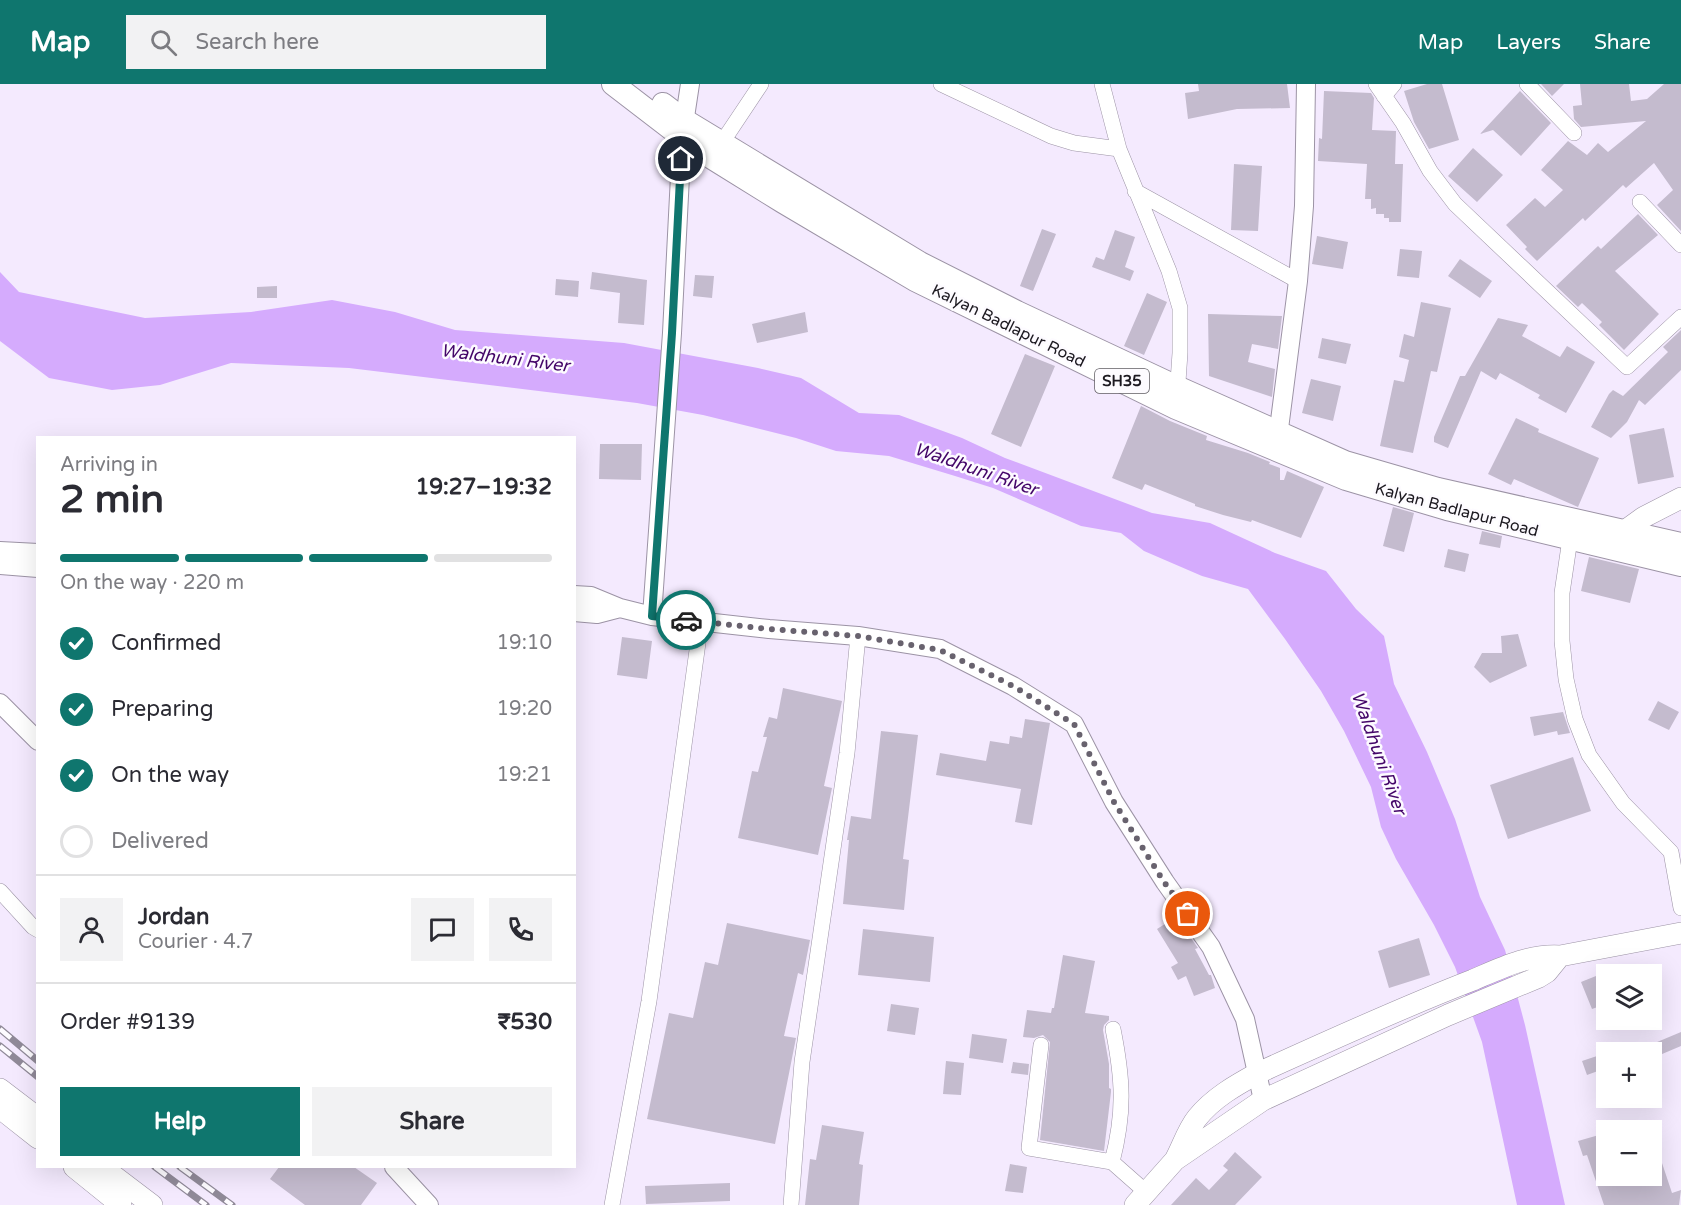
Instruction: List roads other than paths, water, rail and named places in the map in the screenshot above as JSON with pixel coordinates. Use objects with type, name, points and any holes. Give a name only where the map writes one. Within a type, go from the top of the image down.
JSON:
[{"type":"main road","name":"Kalyan Badlapur Road","points":[[613,84],[717,151],[783,202],[915,280],[1278,442],[1346,479],[1447,509],[1622,539],[1681,544]]},
{"type":"main road","name":"Kalyan Badlapur Road","points":[[638,84],[683,129]]},
{"type":"main road","points":[[1622,539],[1644,516],[1681,498]]},
{"type":"main road","name":"Kalyan Badlapur Road","points":[[1622,539],[1681,565]]},
{"type":"main road","points":[[1175,1160],[1196,1119],[1233,1087],[1258,1073],[1438,993],[1528,958],[1544,955],[1560,956],[1681,933]]},
{"type":"main road","points":[[1141,1198],[1175,1160],[1263,1100],[1539,977],[1547,972],[1560,956]]},
{"type":"main road","points":[[0,1089],[36,1116]]},
{"type":"main road","points":[[0,1108],[36,1136]]},
{"type":"main road","points":[[76,1168],[120,1196],[152,1205]]},
{"type":"main road","points":[[103,1168],[120,1196]]},
{"type":"street","points":[[652,616],[672,333],[683,129],[690,84]]},
{"type":"street","points":[[717,151],[761,84]]},
{"type":"street","points":[[941,84],[1051,136],[1074,143],[1119,149]]},
{"type":"street","points":[[1102,84],[1119,149],[1169,271],[1180,308],[1177,398]]},
{"type":"street","points":[[1278,442],[1298,281],[1304,206],[1306,84]]},
{"type":"street","points":[[1527,84],[1574,133]]},
{"type":"street","points":[[1385,88],[1430,171],[1455,204],[1627,368],[1681,317]]},
{"type":"street","points":[[1135,191],[1298,281]]},
{"type":"street","points":[[1640,202],[1681,245]]},
{"type":"street","points":[[1573,529],[1562,592],[1562,641],[1566,679],[1575,719],[1589,755],[1623,803],[1676,849],[1681,908]]},
{"type":"street","points":[[0,550],[36,553]]},
{"type":"street","points":[[0,565],[36,568]]},
{"type":"street","points":[[576,595],[591,596],[620,608],[652,616],[858,636],[940,650],[1013,686],[1074,724],[1114,802],[1164,882],[1211,947],[1245,1019],[1263,1100]]},
{"type":"street","points":[[576,612],[597,614],[620,608]]},
{"type":"street","points":[[612,1205],[649,1001],[701,621]]},
{"type":"street","points":[[791,1205],[802,1062],[847,753],[858,636]]},
{"type":"street","points":[[2,710],[36,739]]},
{"type":"street","points":[[0,891],[36,929]]},
{"type":"street","points":[[1112,1162],[1118,1138],[1123,1096],[1113,1029]]},
{"type":"street","points":[[1041,1045],[1029,1148],[1112,1162],[1141,1198]]},
{"type":"street","points":[[395,1168],[429,1205]]},
{"type":"water","name":"Waldhuni River","points":[[0,272],[19,292],[145,318],[251,312],[332,300],[395,312],[455,330],[624,343],[758,368],[801,378],[859,413],[899,415],[962,438],[1005,458],[1152,513],[1210,523],[1275,553],[1326,571],[1356,609],[1384,636],[1394,684],[1427,752],[1455,819],[1480,897],[1505,950],[1525,1025],[1565,1205],[1517,1205],[1482,1042],[1455,967],[1396,859],[1381,827],[1371,787],[1344,731],[1321,691],[1248,589],[1202,576],[1144,551],[1121,533],[1081,526],[993,488],[955,476],[889,456],[836,451],[796,438],[703,415],[637,403],[349,368],[231,363],[160,385],[112,390],[49,378],[0,341]]},
{"type":"railway","points":[[0,1029],[36,1059]]},
{"type":"railway","points":[[0,1046],[36,1075]]},
{"type":"railway","points":[[156,1168],[206,1205]]},
{"type":"railway","points":[[181,1168],[232,1205]]}]
